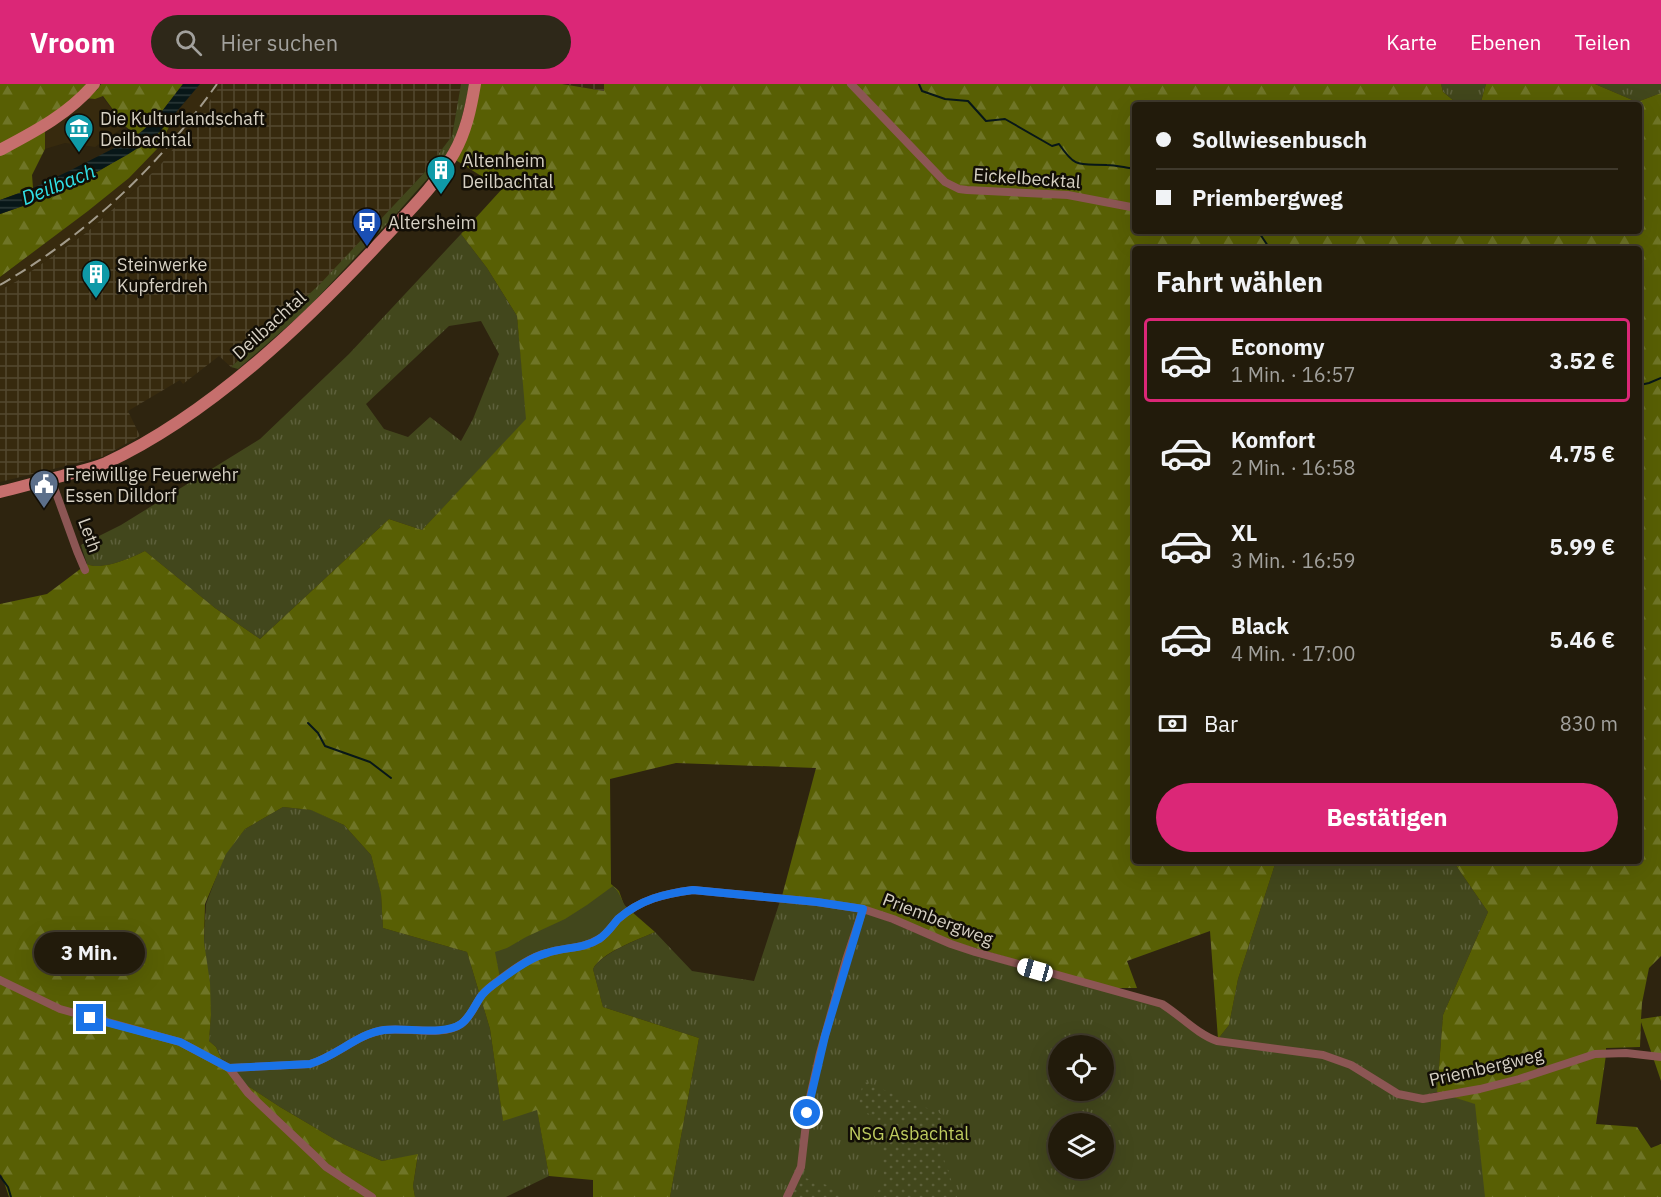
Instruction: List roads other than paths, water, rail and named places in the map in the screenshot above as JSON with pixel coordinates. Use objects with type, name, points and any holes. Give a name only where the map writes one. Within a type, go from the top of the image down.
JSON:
[{"type":"street","points":[[0,150],[55,120],[74,105],[94,84]]},
{"type":"street","name":"Deilbachtal","points":[[0,492],[103,464],[128,452],[190,414],[262,358],[368,255],[448,163],[467,122],[475,84]]},
{"type":"street","name":"Eickelbecktal","points":[[851,84],[929,167],[951,186],[967,190],[1068,195],[1132,207]]},
{"type":"street","name":"Leth","points":[[51,478],[85,570]]},
{"type":"street","name":"Priembergweg","points":[[229,1068],[310,1064],[377,1032],[452,1028],[461,1024],[468,1017],[483,994],[501,979],[536,957],[547,952],[588,944],[600,939],[616,921],[649,899],[693,890],[817,902],[863,909],[975,952],[1162,1004],[1203,1034],[1217,1041],[1338,1059],[1352,1065],[1398,1094],[1411,1097],[1423,1099],[1480,1089],[1595,1054],[1626,1053],[1661,1057]]},
{"type":"street","points":[[787,1197],[801,1167],[808,1106],[820,1053],[863,909]]},
{"type":"street","points":[[0,980],[60,1009],[180,1042],[229,1068],[248,1093],[316,1158],[372,1197]]},
{"type":"water","name":"Deilbach","points":[[183,84],[200,84],[155,137],[75,184],[46,198],[0,214],[0,200],[33,188],[134,138],[156,119]]},
{"type":"waterway","points":[[919,84],[922,91],[945,99],[968,101],[986,121],[1005,119],[1052,146],[1059,144],[1070,158],[1079,164],[1132,168]]},
{"type":"waterway","points":[[1260,234],[1268,246]]},
{"type":"waterway","points":[[1642,385],[1661,378]]},
{"type":"waterway","points":[[308,723],[318,733],[325,746],[370,762],[391,778]]},
{"type":"waterway","points":[[0,1176],[8,1187],[11,1197]]},
{"type":"railway","points":[[0,285],[63,244],[92,221],[146,171],[217,84]]},
{"type":"place","name":"Die Kulturlandschaft Deilbachtal","points":[[79,154]]},
{"type":"place","name":"Altenheim Deilbachtal","points":[[441,196]]},
{"type":"place","name":"Altersheim","points":[[367,248]]},
{"type":"place","name":"Steinwerke Kupferdreh","points":[[96,300]]},
{"type":"place","name":"Freiwillige Feuerwehr Essen Dilldorf","points":[[44,510]]},
{"type":"park label","name":"NSG Asbachtal","points":[[909,1133]]}]
